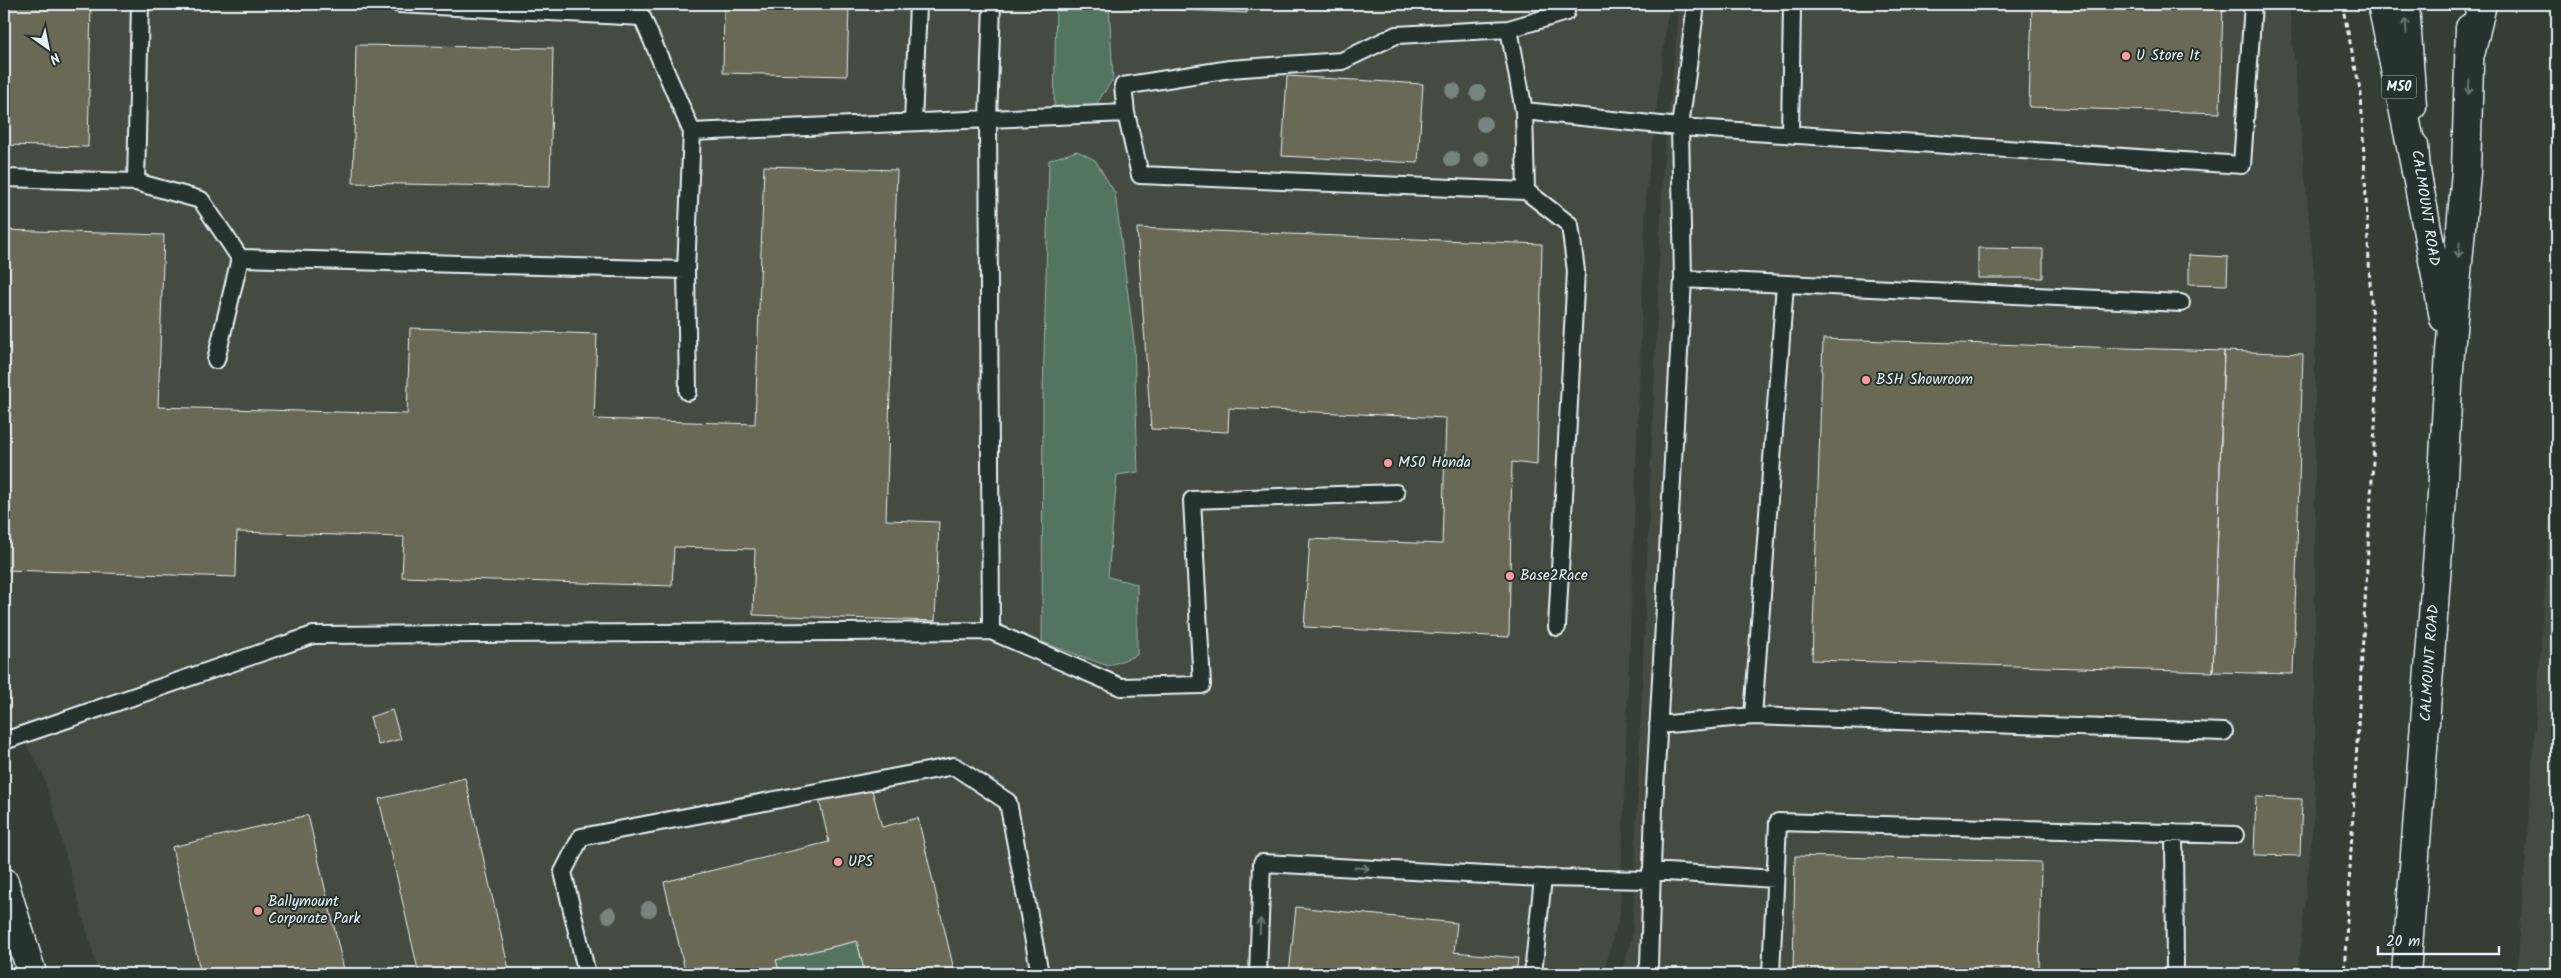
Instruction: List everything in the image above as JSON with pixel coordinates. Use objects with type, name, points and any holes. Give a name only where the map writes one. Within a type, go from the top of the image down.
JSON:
[{"type":"main road","name":"M50","points":[[2382,4],[2416,171]]},
{"type":"main road","name":"CALMOUNT ROAD","points":[[2405,4],[2416,171],[2450,352]]},
{"type":"main road","name":"CALMOUNT ROAD","points":[[2406,974],[2441,511],[2450,352],[2466,172],[2470,51],[2469,4]]},
{"type":"main road","points":[[2470,51],[2482,4]]},
{"type":"main road","points":[[5,888],[32,974]]},
{"type":"lane","points":[[136,182],[140,4]]},
{"type":"lane","points":[[399,4],[642,10],[692,132],[686,270],[688,392]]},
{"type":"lane","points":[[913,122],[918,4]]},
{"type":"lane","points":[[991,631],[988,119],[992,4]]},
{"type":"lane","points":[[1646,974],[1648,965],[1658,725],[1683,279],[1680,127],[1696,4]]},
{"type":"lane","points":[[1790,134],[1792,4]]},
{"type":"lane","points":[[1524,111],[1680,127],[2242,165],[2253,4]]},
{"type":"lane","points":[[1557,627],[1576,271],[1570,225],[1526,191],[1140,175],[1126,113],[1123,86],[1230,70],[1342,61],[1396,35],[1509,29],[1566,12]]},
{"type":"lane","points":[[1509,29],[1524,111],[1526,191]]},
{"type":"lane","points":[[692,132],[1126,113]]},
{"type":"lane","points":[[4,178],[136,182],[201,200],[240,258],[216,360]]},
{"type":"lane","points":[[240,258],[686,270]]},
{"type":"lane","points":[[1683,279],[2181,303]]},
{"type":"lane","points":[[1753,716],[1785,284]]},
{"type":"lane","points":[[4,741],[313,635],[991,631],[1121,687],[1202,685],[1192,500],[1396,493]]},
{"type":"lane","points":[[1658,725],[1753,716],[2224,732]]},
{"type":"lane","points":[[587,974],[563,872],[581,837],[954,766],[1008,802],[1040,974]]},
{"type":"lane","points":[[1771,974],[1778,822],[2235,835]]},
{"type":"lane","points":[[2174,833],[2175,974]]},
{"type":"lane","points":[[1258,974],[1262,863],[1543,878],[1651,876],[1775,879]]},
{"type":"lane","points":[[1533,974],[1543,878]]},
{"type":"path","points":[[2342,4],[2361,94],[2376,408],[2344,974]]},
{"type":"shaded area","points":[[4,4],[1669,4],[1646,196],[1620,914],[1603,974],[99,974],[43,774],[4,708]]},
{"type":"shaded area","points":[[1680,4],[2289,4],[2315,282],[2315,803],[2298,974],[1621,974],[1632,935],[1663,166]]},
{"type":"shaded area","points":[[2557,421],[2557,974],[2517,974]]},
{"type":"green space","points":[[1056,4],[1109,4],[1113,79],[1089,115],[1054,111]]},
{"type":"green space","points":[[1077,151],[1095,160],[1115,193],[1134,342],[1138,472],[1117,475],[1108,577],[1137,584],[1137,655],[1108,666],[1042,642],[1043,393],[1049,160]]},
{"type":"green space","points":[[857,941],[865,974],[780,974],[776,960]]},
{"type":"building","points":[[4,4],[91,4],[88,147],[4,145]]},
{"type":"building","points":[[724,4],[849,4],[847,76],[723,73]]},
{"type":"building","points":[[1124,4],[1247,4],[1247,13],[1124,7]]},
{"type":"building","points":[[1817,4],[1872,4],[1872,6]]},
{"type":"building","name":"U Store It","points":[[2032,4],[2223,4],[2220,113],[2029,107]]},
{"type":"building","points":[[356,45],[553,48],[550,187],[353,183]]},
{"type":"building","points":[[1287,76],[1423,84],[1418,163],[1282,156]]},
{"type":"building","points":[[764,166],[897,170],[886,520],[939,522],[935,621],[753,615],[755,549],[674,547],[672,586],[402,577],[404,537],[237,532],[236,577],[4,570],[4,230],[164,235],[158,407],[407,414],[410,328],[597,334],[594,419],[755,424]]},
{"type":"building","points":[[1137,228],[1542,244],[1537,465],[1512,462],[1509,637],[1304,627],[1310,539],[1442,544],[1446,418],[1229,408],[1228,432],[1151,429]]},
{"type":"building","points":[[1978,248],[2043,249],[2043,278],[1978,278]]},
{"type":"building","points":[[2189,255],[2228,257],[2227,285],[2189,284]]},
{"type":"building","points":[[1823,339],[2224,351],[2213,672],[1812,660]]},
{"type":"building","points":[[2224,351],[2303,354],[2293,674],[2213,672]]},
{"type":"building","points":[[392,710],[401,739],[378,745],[370,717]]},
{"type":"building","name":"Ballymount Corporate Park","points":[[465,778],[510,974],[419,974],[379,799]]},
{"type":"building","name":"UPS","points":[[871,786],[882,827],[918,818],[955,974],[865,974],[857,941],[776,960],[780,974],[686,974],[664,882],[829,842],[819,799]]},
{"type":"building","points":[[2256,797],[2302,799],[2300,856],[2254,855]]},
{"type":"building","name":"Ballymount Corporate Park","points":[[308,815],[345,974],[201,974],[172,847]]},
{"type":"building","points":[[1795,856],[2041,862],[2039,974],[1793,974]]},
{"type":"building","points":[[1296,907],[1457,923],[1454,952],[1518,958],[1516,974],[1289,974]]},
{"type":"place","name":"U Store It","points":[[2126,56]]},
{"type":"place","name":"BSH Showroom","points":[[1866,380]]},
{"type":"place","name":"M50 Honda","points":[[1388,463]]},
{"type":"place","name":"Base2Race","points":[[1510,576]]},
{"type":"place","name":"UPS","points":[[838,862]]},
{"type":"place","name":"Ballymount Corporate Park","points":[[258,911]]}]
